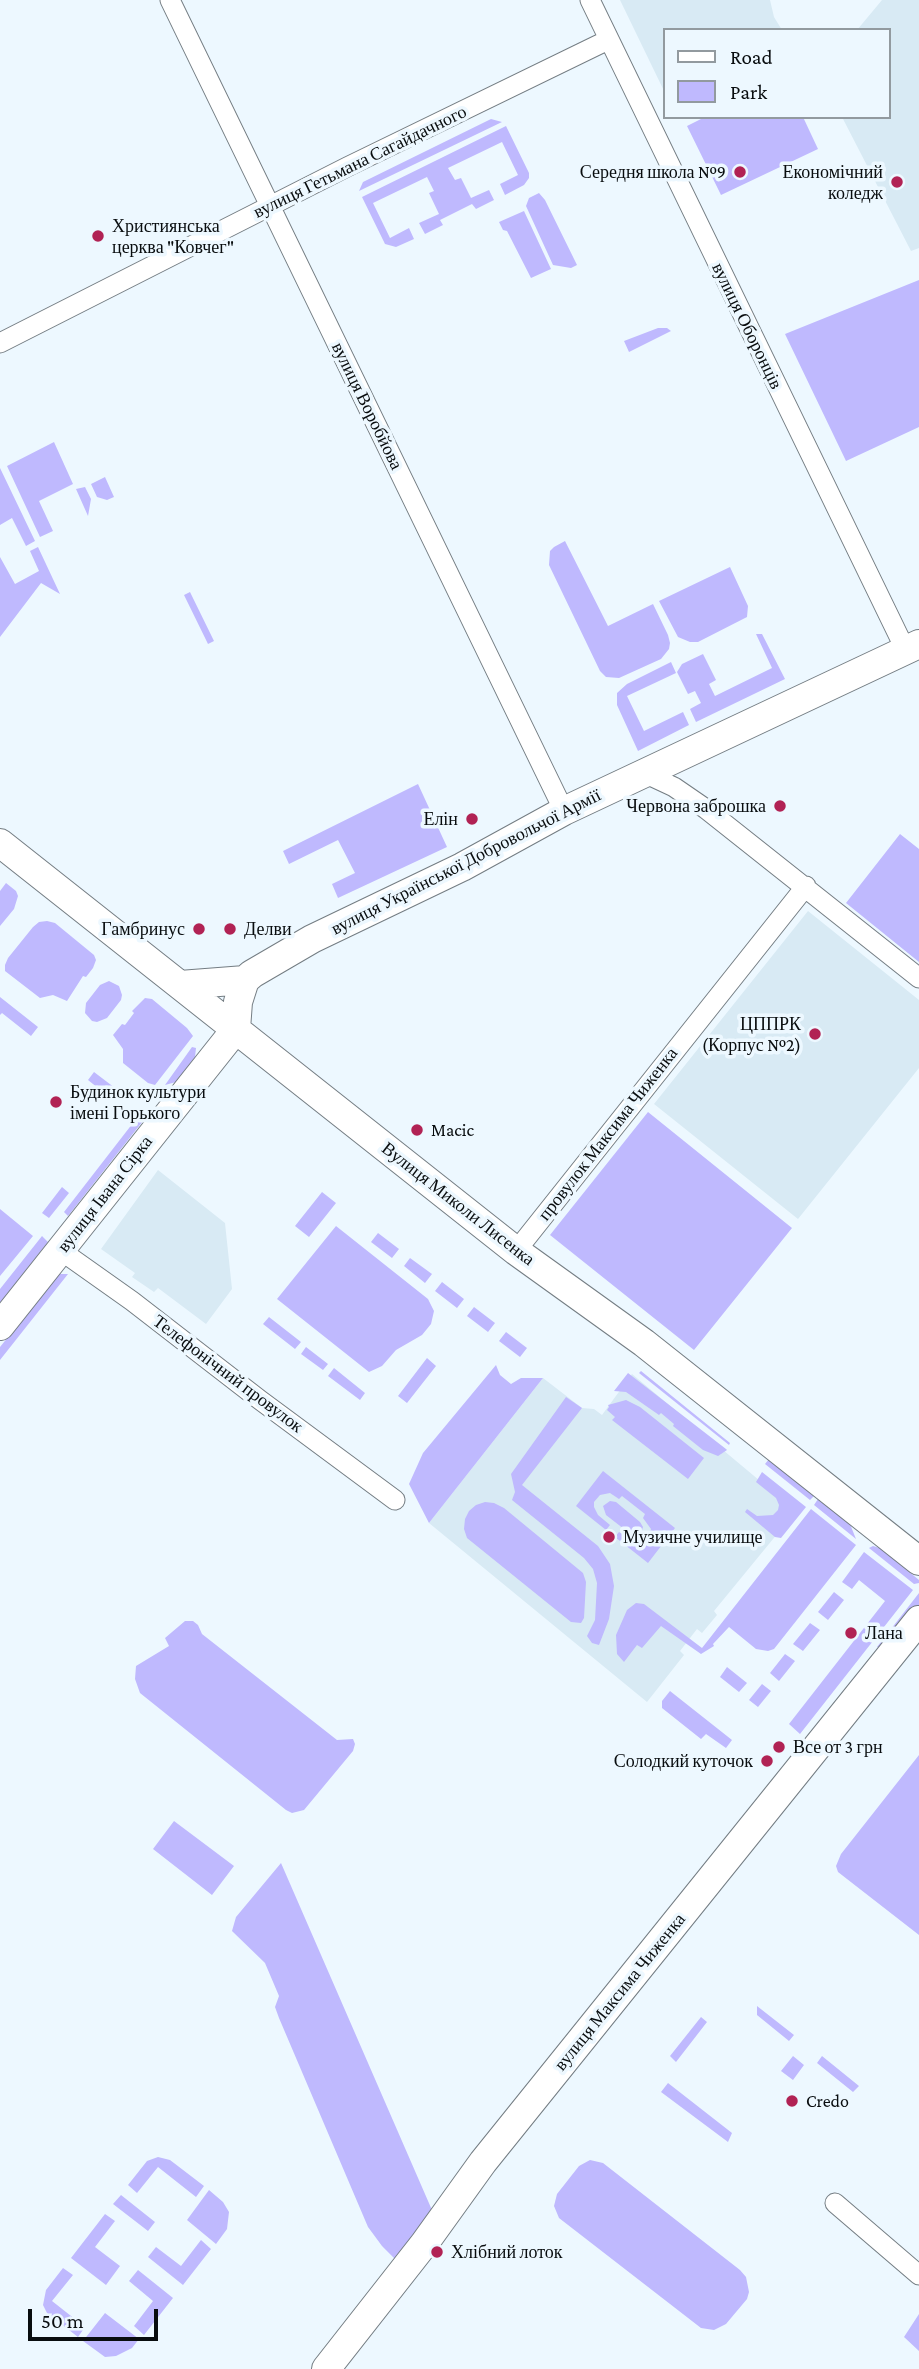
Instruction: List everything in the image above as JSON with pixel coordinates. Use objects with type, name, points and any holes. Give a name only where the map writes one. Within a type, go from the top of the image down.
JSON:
[{"type":"street","name":"вулиця Воробйова","points":[[170,0],[564,811]]},
{"type":"street","name":"вулиця Оборонців","points":[[590,0],[912,648]]},
{"type":"street","name":"вулиця Гетьмана Сагайдачного","points":[[0,343],[608,40]]},
{"type":"street","name":"вулиця Української Добровольчої Армії","points":[[180,985],[245,980],[312,939],[462,867],[564,811],[912,648]]},
{"type":"street","points":[[704,744],[686,765],[683,779],[689,793],[706,809]]},
{"type":"street","points":[[644,773],[674,787],[706,809],[919,978]]},
{"type":"street","name":"Вулиця Миколи Лисенка","points":[[0,843],[516,1251],[644,1343],[919,1561]]},
{"type":"street","name":"провулок Максима Чиженка","points":[[516,1251],[806,887]]},
{"type":"street","points":[[236,1029],[236,1011],[245,980]]},
{"type":"street","name":"вулиця Івана Сірка","points":[[0,1326],[236,1029]]},
{"type":"street","name":"Телефонічний провулок","points":[[60,1250],[396,1500]]},
{"type":"street","name":"вулиця Максима Чиженка","points":[[326,2369],[424,2244],[483,2162],[919,1620]]},
{"type":"street","points":[[835,2203],[919,2275]]},
{"type":"shaded area","points":[[620,0],[770,0],[774,17],[781,28],[664,28],[664,91]]},
{"type":"shaded area","name":"Економічний коледж","points":[[882,0],[919,0],[919,248],[911,251],[843,119],[891,119],[891,28],[859,28]]},
{"type":"shaded area","name":"ЦППРК (Корпус №2)","points":[[808,911],[919,1000],[919,1068],[798,1219],[654,1104]]},
{"type":"shaded area","points":[[158,1170],[225,1223],[232,1289],[206,1324],[158,1288],[154,1292],[132,1277],[135,1273],[101,1249]]},
{"type":"shaded area","name":"Музичне училище","points":[[632,1374],[796,1511],[714,1611],[717,1615],[702,1633],[697,1629],[680,1651],[684,1655],[647,1702],[429,1523],[543,1378],[582,1408],[594,1409],[602,1415]]},
{"type":"green space","points":[[491,119],[502,122],[359,191],[363,182]]},
{"type":"green space","name":"Середня школа №9","points":[[701,119],[804,119],[818,149],[721,195],[687,126]]},
{"type":"green space","points":[[506,126],[529,173],[524,185],[505,195],[500,184],[518,175],[502,142],[448,168],[455,180],[461,178],[471,198],[489,190],[494,200],[476,209],[472,204],[440,220],[443,225],[425,234],[419,223],[439,214],[429,193],[434,191],[427,177],[373,203],[390,238],[409,228],[414,239],[396,247],[385,244],[362,197]]},
{"type":"green space","points":[[539,193],[577,265],[571,268],[553,265],[526,206],[529,198]]},
{"type":"green space","points":[[524,211],[551,269],[531,278],[507,231],[503,230],[499,222]]},
{"type":"green space","points":[[919,280],[919,427],[846,461],[785,334]]},
{"type":"green space","points":[[658,328],[671,331],[629,352],[624,341]]},
{"type":"green space","points":[[54,442],[73,484],[39,501],[53,531],[40,537],[7,466]]},
{"type":"green space","points":[[0,468],[35,541],[26,546],[12,518],[0,525]]},
{"type":"green space","points":[[105,477],[114,497],[107,500],[97,497],[91,484]]},
{"type":"green space","points":[[85,487],[91,499],[88,516],[76,489]]},
{"type":"green space","points":[[565,541],[608,626],[653,604],[670,643],[661,659],[619,678],[606,677],[600,671],[549,565],[550,551]]},
{"type":"green space","points":[[38,547],[60,594],[41,583],[0,637],[0,557],[15,584],[39,571],[30,551]]},
{"type":"green space","points":[[730,567],[748,606],[747,617],[698,642],[678,637],[659,601]]},
{"type":"green space","points":[[190,592],[214,641],[208,644],[184,595]]},
{"type":"green space","points":[[756,634],[762,634],[785,679],[696,722],[690,709],[701,703],[695,691],[688,694],[677,672],[682,664],[703,654],[716,680],[709,684],[715,696],[772,668]]},
{"type":"green space","points":[[671,662],[676,673],[627,696],[644,731],[683,712],[689,725],[638,751],[617,705],[617,693],[627,684]]},
{"type":"green space","points":[[418,784],[447,847],[338,898],[332,884],[355,873],[338,840],[289,864],[283,851]]},
{"type":"green space","points":[[900,834],[919,849],[919,962],[846,903]]},
{"type":"green space","points":[[6,883],[18,896],[14,909],[0,926],[0,891]]},
{"type":"green space","points":[[39,922],[55,923],[94,955],[96,960],[93,968],[86,977],[83,976],[67,1001],[53,995],[40,998],[5,971],[8,958],[33,927]]},
{"type":"green space","points":[[109,981],[119,986],[121,1000],[107,1018],[92,1021],[85,1013],[86,1003],[100,985]]},
{"type":"green space","points":[[0,997],[38,1027],[31,1036],[2,1013],[0,1015]]},
{"type":"green space","points":[[145,998],[152,999],[193,1036],[155,1085],[148,1083],[123,1063],[123,1049],[113,1035],[122,1024],[125,1025],[134,1013],[132,1011]]},
{"type":"green space","points":[[192,1047],[196,1048],[195,1057],[176,1082],[165,1085]]},
{"type":"green space","points":[[94,1072],[119,1091],[113,1100],[88,1080]]},
{"type":"green space","points":[[143,1110],[143,1121],[68,1216],[64,1212]]},
{"type":"green space","points":[[648,1112],[792,1228],[694,1350],[550,1235]]},
{"type":"green space","points":[[62,1187],[69,1193],[49,1218],[42,1213]]},
{"type":"green space","points":[[322,1192],[336,1203],[309,1237],[295,1226]]},
{"type":"green space","points":[[0,1209],[33,1236],[0,1276]]},
{"type":"green space","points":[[336,1226],[428,1299],[434,1311],[431,1324],[422,1335],[396,1350],[382,1366],[369,1372],[277,1299]]},
{"type":"green space","points":[[378,1233],[399,1249],[392,1258],[371,1242]]},
{"type":"green space","points":[[42,1236],[48,1242],[0,1303],[0,1289]]},
{"type":"green space","points":[[410,1258],[432,1274],[425,1283],[404,1266]]},
{"type":"green space","points":[[59,1274],[68,1274],[0,1360],[0,1347]]},
{"type":"green space","points":[[442,1282],[464,1299],[457,1308],[435,1291]]},
{"type":"green space","points":[[474,1307],[495,1323],[488,1332],[467,1316]]},
{"type":"green space","points":[[269,1317],[301,1342],[295,1349],[263,1324]]},
{"type":"green space","points":[[506,1332],[527,1348],[520,1357],[499,1341]]},
{"type":"green space","points":[[306,1347],[328,1364],[323,1370],[301,1354]]},
{"type":"green space","points":[[427,1358],[436,1366],[407,1403],[398,1396]]},
{"type":"green space","points":[[496,1365],[500,1375],[511,1384],[521,1378],[543,1378],[429,1523],[409,1484],[423,1453]]},
{"type":"green space","points":[[334,1368],[365,1393],[360,1400],[328,1376]]},
{"type":"green space","points":[[641,1371],[730,1443],[729,1445],[639,1373]]},
{"type":"green space","points":[[628,1373],[727,1450],[718,1456],[703,1450],[661,1413],[659,1415],[626,1392],[614,1391]]},
{"type":"green space","points":[[566,1397],[582,1408],[522,1485],[598,1546],[610,1564],[614,1586],[609,1619],[599,1645],[592,1643],[587,1636],[595,1620],[597,1583],[593,1569],[584,1558],[512,1500],[515,1492],[511,1474]]},
{"type":"green space","points":[[626,1400],[640,1407],[704,1458],[688,1479],[612,1420],[615,1417],[607,1410],[608,1405]]},
{"type":"green space","points":[[769,1459],[814,1496],[810,1500],[765,1464]]},
{"type":"green space","points":[[603,1471],[675,1528],[648,1563],[615,1537],[619,1532],[635,1543],[644,1542],[651,1529],[643,1518],[645,1514],[622,1496],[619,1499],[610,1493],[600,1495],[594,1502],[594,1507],[598,1515],[610,1525],[606,1530],[576,1506]]},
{"type":"green space","points":[[762,1472],[806,1507],[781,1538],[775,1537],[745,1512],[747,1509],[757,1516],[773,1515],[778,1510],[776,1498],[756,1482]]},
{"type":"green space","points":[[818,1499],[850,1524],[856,1539],[814,1505]]},
{"type":"green space","points":[[610,1501],[616,1502],[640,1522],[643,1527],[641,1533],[633,1536],[606,1515],[603,1506]]},
{"type":"green space","points":[[485,1502],[504,1508],[583,1573],[586,1582],[584,1618],[581,1623],[571,1622],[467,1538],[464,1529],[469,1511]]},
{"type":"green space","points":[[811,1509],[856,1545],[774,1649],[756,1649],[729,1627],[714,1646],[701,1654],[661,1626],[642,1648],[637,1645],[624,1662],[617,1654],[616,1635],[627,1610],[636,1603],[644,1604],[702,1648]]},
{"type":"green space","points":[[869,1548],[880,1548],[919,1580],[919,1583],[914,1584]]},
{"type":"green space","points":[[864,1552],[913,1590],[800,1734],[789,1724],[885,1601],[859,1580],[852,1589],[842,1582]]},
{"type":"green space","points":[[834,1592],[844,1600],[828,1620],[818,1612]]},
{"type":"green space","points":[[919,1593],[919,1605],[884,1649],[877,1647]]},
{"type":"green space","points":[[185,1621],[193,1621],[202,1634],[337,1740],[353,1739],[353,1751],[304,1810],[292,1813],[286,1810],[140,1693],[135,1679],[136,1666],[169,1646],[165,1638]]},
{"type":"green space","points":[[810,1623],[820,1630],[803,1651],[793,1644]]},
{"type":"green space","points":[[785,1654],[795,1661],[779,1681],[770,1673]]},
{"type":"green space","points":[[727,1667],[747,1683],[739,1692],[720,1677]]},
{"type":"green space","points":[[762,1684],[771,1691],[758,1707],[749,1700]]},
{"type":"green space","points":[[670,1691],[732,1740],[726,1748],[706,1734],[701,1739],[662,1708],[662,1701]]},
{"type":"green space","points":[[919,1755],[919,1935],[838,1872],[836,1866],[841,1854]]},
{"type":"green space","points":[[174,1821],[234,1866],[212,1895],[153,1849]]},
{"type":"green space","points":[[281,1863],[435,2217],[398,2259],[382,2246],[368,2227],[279,2018],[275,2007],[279,1996],[265,1963],[232,1931],[236,1917]]},
{"type":"green space","points":[[757,2006],[794,2035],[789,2041],[757,2015]]},
{"type":"green space","points":[[701,2017],[707,2022],[676,2062],[670,2056]]},
{"type":"green space","points":[[793,2056],[804,2065],[793,2080],[781,2071]]},
{"type":"green space","points":[[822,2056],[859,2086],[853,2092],[817,2063]]},
{"type":"green space","points":[[668,2083],[732,2133],[728,2142],[661,2092]]},
{"type":"green space","points":[[158,2157],[170,2160],[204,2186],[196,2197],[158,2167],[137,2193],[128,2185],[147,2161]]},
{"type":"green space","points":[[590,2160],[603,2163],[746,2277],[749,2292],[747,2299],[726,2324],[714,2330],[701,2328],[559,2218],[554,2206],[557,2194],[579,2166]]},
{"type":"green space","points":[[209,2190],[223,2202],[229,2212],[227,2229],[216,2244],[187,2220]]},
{"type":"green space","points":[[121,2195],[155,2222],[148,2231],[113,2204]]},
{"type":"green space","points":[[105,2214],[115,2221],[95,2247],[120,2266],[106,2285],[71,2258]]},
{"type":"green space","points":[[201,2240],[211,2249],[183,2285],[148,2257],[156,2247],[181,2266]]},
{"type":"green space","points":[[63,2268],[73,2275],[52,2301],[85,2327],[78,2337],[47,2313],[43,2305],[46,2290]]},
{"type":"green space","points":[[138,2270],[173,2298],[144,2335],[134,2326],[153,2301],[129,2281]]},
{"type":"green space","points":[[105,2313],[139,2339],[132,2348],[116,2356],[105,2357],[83,2341]]},
{"type":"green space","points":[[919,2314],[919,2351],[904,2337]]},
{"type":"place","name":"Середня школа №9","points":[[740,172]]},
{"type":"place","name":"Економічний коледж","points":[[897,182]]},
{"type":"place","name":"Християнська церква \"Ковчег\"","points":[[98,236]]},
{"type":"place","name":"Червона заброшка","points":[[780,806]]},
{"type":"place","name":"Елін","points":[[472,819]]},
{"type":"place","name":"Гамбринус","points":[[199,929]]},
{"type":"place","name":"Делви","points":[[230,929]]},
{"type":"place","name":"ЦППРК (Корпус №2)","points":[[815,1034]]},
{"type":"place","name":"Будинок культури імені Горького","points":[[56,1102]]},
{"type":"place","name":"Macic","points":[[417,1130]]},
{"type":"place","name":"Музичне училище","points":[[609,1537]]},
{"type":"place","name":"Лана","points":[[851,1633]]},
{"type":"place","name":"Все от 3 грн","points":[[779,1747]]},
{"type":"place","name":"Солодкий куточок","points":[[767,1761]]},
{"type":"place","name":"Credo","points":[[792,2101]]},
{"type":"place","name":"Хлібний лоток","points":[[437,2252]]}]
